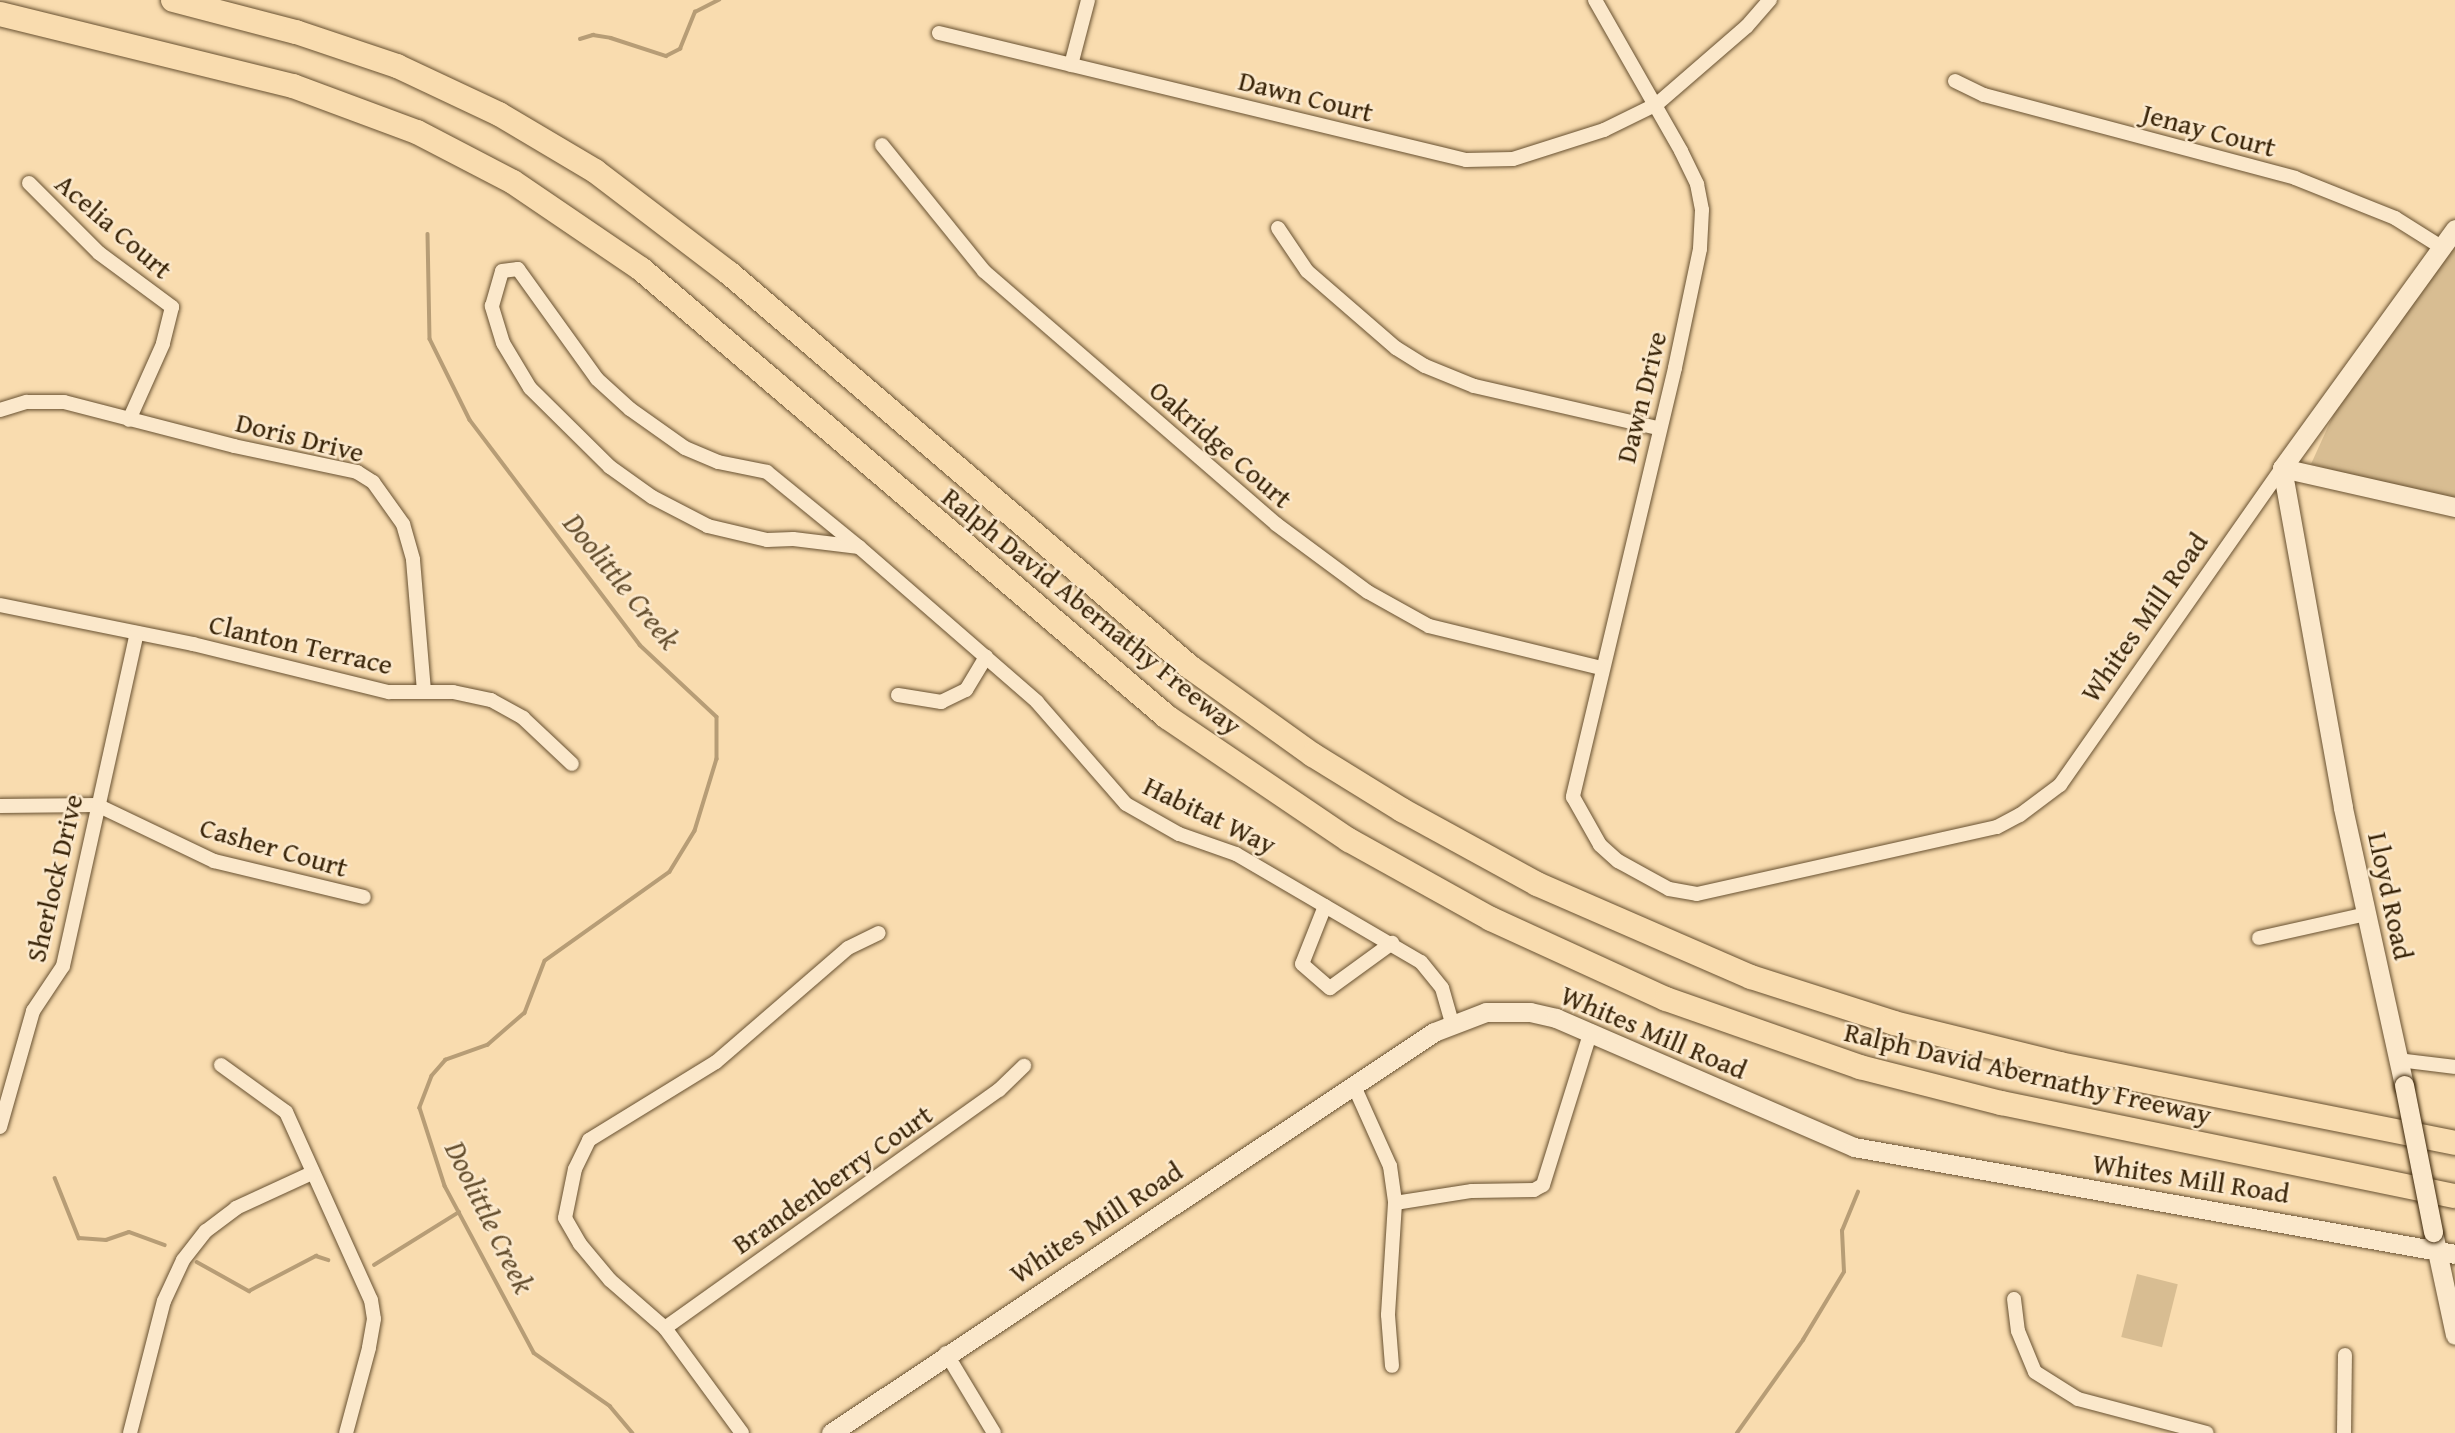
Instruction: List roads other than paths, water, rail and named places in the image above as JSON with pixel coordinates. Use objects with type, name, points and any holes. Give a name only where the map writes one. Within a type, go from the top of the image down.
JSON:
[{"type":"highway","name":"Ralph David Abernathy Freeway","points":[[173,0],[296,32],[397,66],[499,114],[595,171],[729,273],[1190,667],[1379,796],[1537,884],[1751,976],[1907,1026],[2060,1064],[2455,1143]]},
{"type":"highway","name":"Ralph David Abernathy Freeway","points":[[0,14],[293,86],[417,132],[513,182],[641,269],[1167,717],[1349,840],[1491,919],[1667,999],[1860,1067],[2001,1103],[2455,1196]]},
{"type":"street","points":[[1071,65],[1088,0]]},
{"type":"street","name":"Dawn Drive","points":[[1587,823],[1573,797],[1700,249],[1702,211],[1698,184],[1657,104],[1595,0]]},
{"type":"street","name":"Dawn Court","points":[[939,33],[1466,160],[1513,159],[1550,150],[1657,104],[1747,26],[1770,0]]},
{"type":"street","name":"Jenay Court","points":[[1955,81],[1984,95],[2295,178],[2395,218],[2441,247]]},
{"type":"street","name":"Oakridge Court","points":[[882,145],[900,172],[984,271],[1276,524],[1368,592],[1429,626],[1601,668]]},
{"type":"street","name":"Acelia Court","points":[[29,183],[99,253],[172,307],[163,344],[129,420]]},
{"type":"street","points":[[1278,228],[1307,271],[1396,348],[1425,366],[1474,386],[1658,428]]},
{"type":"street","name":"Whites Mill Road","points":[[1587,823],[1618,861],[1649,880],[1688,894],[1997,827],[2060,785],[2282,468],[2455,229]]},
{"type":"street","name":"Habitat Way","points":[[859,547],[793,539],[767,540],[708,526],[652,497],[610,467],[530,388],[503,344],[492,306],[502,271],[518,269],[597,379],[630,409],[685,447],[718,463],[767,472],[859,547],[1037,702],[1126,804],[1179,834],[1236,854],[1392,943],[1433,974],[1442,988],[1452,1023]]},
{"type":"street","name":"Doris Drive","points":[[0,410],[27,402],[64,402],[129,420],[357,472],[373,482],[403,524],[413,560],[424,691]]},
{"type":"street","points":[[2282,468],[2455,507]]},
{"type":"street","name":"Lloyd Road","points":[[2282,468],[2366,914],[2455,1335]]},
{"type":"street","name":"Clanton Terrace","points":[[0,605],[137,632],[389,692],[424,691],[491,701],[523,718],[572,764]]},
{"type":"street","name":"Sherlock Drive","points":[[0,1127],[33,1011],[63,965],[137,632]]},
{"type":"street","points":[[898,695],[941,702],[966,690],[986,657]]},
{"type":"street","points":[[0,806],[97,805]]},
{"type":"street","name":"Casher Court","points":[[97,805],[214,861],[364,897]]},
{"type":"street","points":[[1325,906],[1302,964],[1330,988],[1392,943]]},
{"type":"street","points":[[2259,938],[2366,914]]},
{"type":"street","points":[[742,1433],[665,1328],[610,1280],[565,1218],[575,1169],[589,1140],[716,1062],[848,948],[879,933]]},
{"type":"street","name":"Whites Mill Road","points":[[831,1433],[946,1353],[1452,1023],[1506,1010],[1556,1018],[1591,1031],[1854,1147],[2434,1240],[2455,1254]]},
{"type":"street","points":[[1395,1203],[1472,1191],[1534,1190],[1543,1185],[1591,1031]]},
{"type":"street","points":[[2398,1060],[2455,1068]]},
{"type":"street","points":[[221,1065],[286,1112],[350,1250],[374,1319],[345,1433]]},
{"type":"street","name":"Brandenberry Court","points":[[665,1328],[999,1090],[1024,1066]]},
{"type":"street","points":[[1354,1086],[1390,1167],[1395,1203],[1388,1315],[1392,1366]]},
{"type":"street","points":[[130,1433],[164,1301],[183,1260],[206,1231],[236,1208],[312,1173]]},
{"type":"street","points":[[2014,1299],[2018,1331],[2035,1372],[2078,1398],[2207,1433]]},
{"type":"street","points":[[946,1353],[994,1433]]},
{"type":"street","points":[[2344,1433],[2345,1355]]},
{"type":"waterway","name":"Doolittle Creek","points":[[580,39],[593,35],[611,38],[666,56],[680,49],[695,12],[719,0]]},
{"type":"waterway","name":"Doolittle Creek","points":[[428,234],[430,339],[470,420],[640,645],[717,717],[717,759],[695,831],[670,872],[545,961],[525,1013],[488,1045],[446,1060],[432,1076],[420,1108],[445,1186],[534,1353],[610,1406],[633,1433]]},
{"type":"waterway","points":[[55,1178],[79,1238],[106,1240],[129,1232],[165,1245]]},
{"type":"waterway","points":[[1737,1433],[1803,1340],[1844,1272],[1842,1231],[1858,1192]]},
{"type":"waterway","points":[[374,1265],[459,1212]]},
{"type":"waterway","points":[[197,1262],[249,1291],[316,1256],[328,1260]]}]
